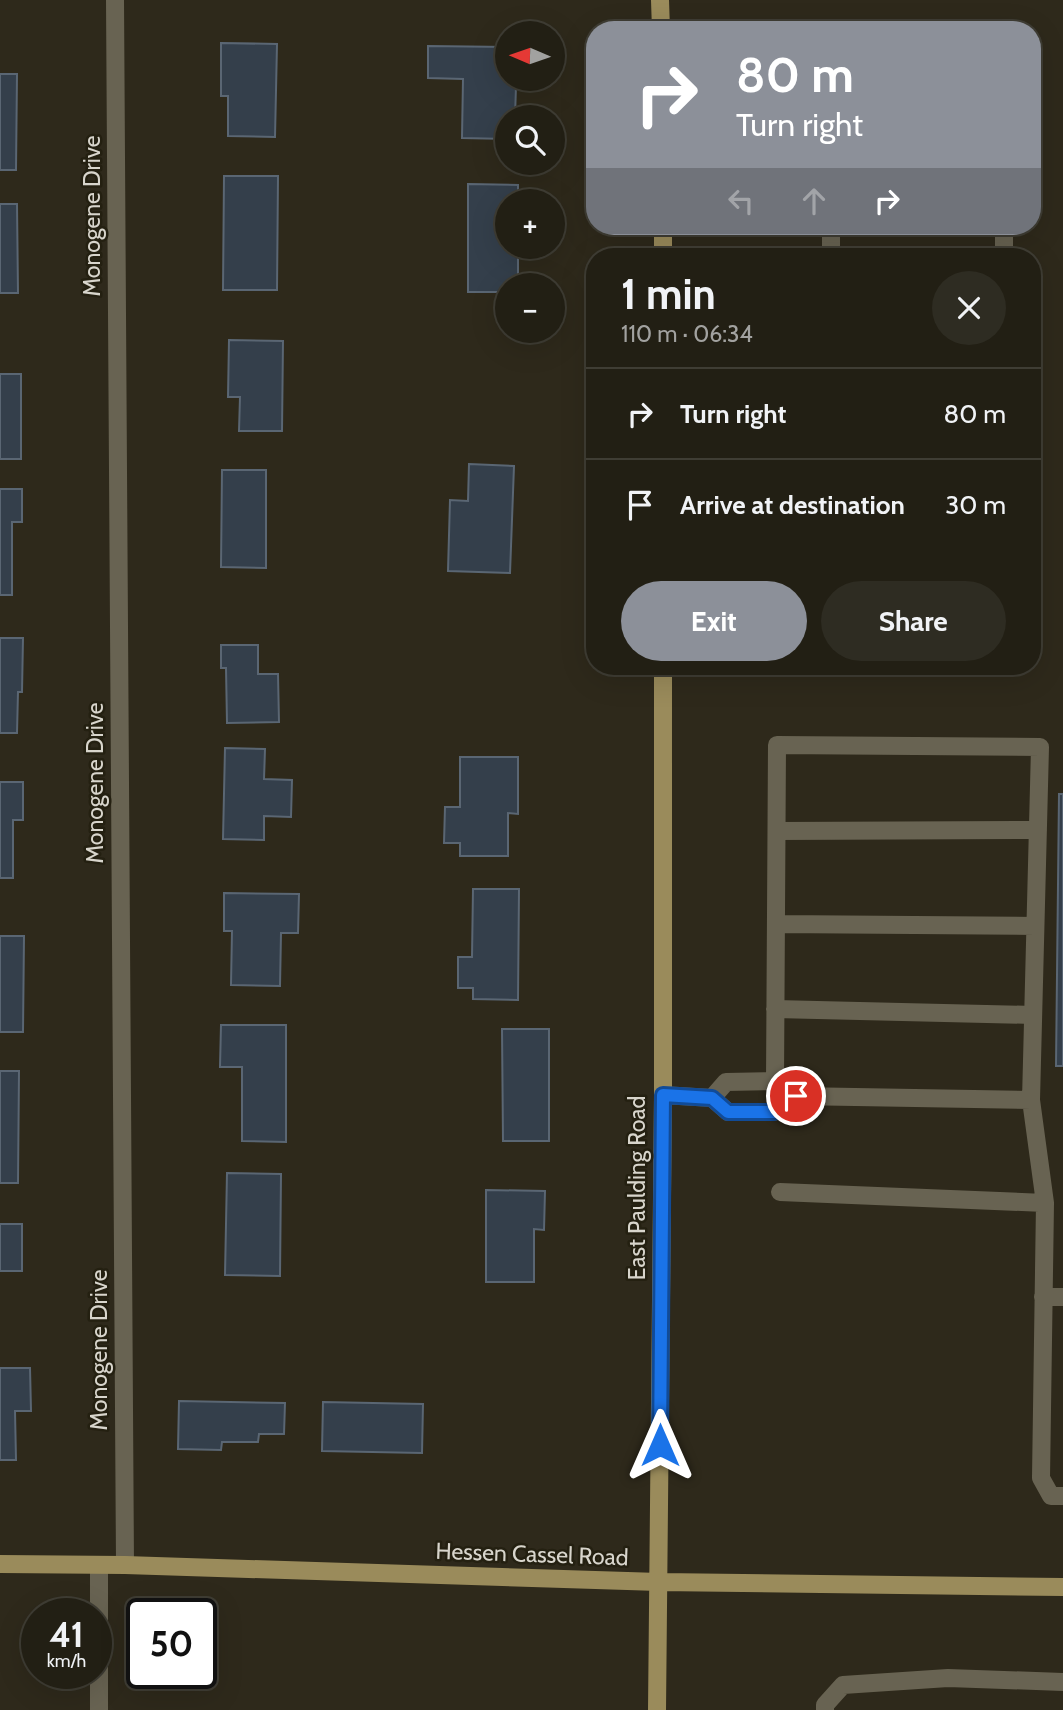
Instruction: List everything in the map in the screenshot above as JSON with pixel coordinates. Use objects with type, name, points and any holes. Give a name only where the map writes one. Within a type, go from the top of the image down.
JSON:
[{"type":"main road","points":[[660,0],[661,21]]},
{"type":"main road","name":"East Paulding Road","points":[[657,1710],[663,1095],[663,675]]},
{"type":"main road","name":"Hessen Cassel Road","points":[[0,1564],[125,1565],[659,1583],[1063,1587]]},
{"type":"street","name":"Monogene Drive","points":[[115,0],[125,1565]]},
{"type":"street","points":[[775,1081],[777,746],[1040,747],[1031,1100],[1045,1203],[1041,1478],[1051,1496],[1063,1496]]},
{"type":"street","points":[[777,831],[1038,830]]},
{"type":"street","points":[[776,924],[1035,926]]},
{"type":"street","points":[[775,1009],[1033,1015]]},
{"type":"street","points":[[712,1098],[726,1082],[775,1081],[796,1096],[1031,1100]]},
{"type":"street","points":[[663,1095],[712,1098],[728,1112],[774,1112],[796,1096]]},
{"type":"street","points":[[780,1192],[1045,1203]]},
{"type":"street","points":[[1043,1297],[1063,1297]]},
{"type":"street","points":[[99,1565],[99,1710]]},
{"type":"street","points":[[825,1710],[825,1706],[843,1685],[948,1678],[1063,1682]]},
{"type":"building","points":[[221,43],[277,44],[275,137],[228,136],[228,96],[221,96]]},
{"type":"building","points":[[428,46],[495,47],[495,91],[516,91],[515,105],[495,105],[495,139],[462,138],[463,79],[428,78]]},
{"type":"building","points":[[0,74],[17,74],[16,170],[0,170]]},
{"type":"building","points":[[224,176],[278,176],[277,290],[223,290]]},
{"type":"building","points":[[468,184],[518,185],[518,189],[495,189],[495,259],[518,259],[518,273],[495,273],[495,292],[468,292]]},
{"type":"building","points":[[0,204],[17,204],[18,293],[0,293]]},
{"type":"building","points":[[229,340],[283,341],[282,431],[239,431],[240,397],[228,397]]},
{"type":"building","points":[[0,374],[21,374],[21,459],[0,459]]},
{"type":"building","points":[[469,464],[514,466],[510,573],[448,571],[450,500],[468,501]]},
{"type":"building","points":[[222,470],[266,470],[266,568],[221,567]]},
{"type":"building","points":[[0,489],[22,489],[22,522],[12,522],[12,595],[0,595]]},
{"type":"building","points":[[0,638],[23,638],[22,692],[18,692],[17,733],[0,733]]},
{"type":"building","points":[[221,645],[258,645],[258,674],[278,674],[279,722],[227,723],[226,668],[221,668]]},
{"type":"building","points":[[225,748],[265,749],[264,779],[292,780],[291,817],[264,816],[264,840],[223,839]]},
{"type":"building","points":[[460,757],[518,757],[518,814],[508,813],[508,856],[460,856],[460,843],[444,843],[445,807],[460,807]]},
{"type":"building","points":[[0,782],[23,782],[23,820],[13,820],[13,878],[0,878]]},
{"type":"building","points":[[1059,794],[1063,794],[1063,1066],[1056,1066]]},
{"type":"building","points":[[473,889],[519,889],[518,1000],[473,999],[473,988],[458,988],[458,957],[472,957]]},
{"type":"building","points":[[224,893],[299,894],[298,933],[281,933],[280,986],[231,985],[232,931],[224,931]]},
{"type":"building","points":[[0,936],[24,936],[23,1032],[0,1032]]},
{"type":"building","points":[[221,1025],[286,1025],[286,1142],[242,1141],[242,1067],[220,1067]]},
{"type":"building","points":[[502,1029],[549,1029],[549,1141],[503,1141]]},
{"type":"building","points":[[0,1071],[19,1071],[18,1183],[0,1183]]},
{"type":"building","points":[[227,1173],[281,1174],[280,1276],[225,1275]]},
{"type":"building","points":[[486,1190],[545,1191],[544,1230],[534,1229],[534,1282],[486,1282]]},
{"type":"building","points":[[0,1224],[22,1224],[22,1271],[0,1271]]},
{"type":"building","points":[[0,1368],[30,1368],[31,1411],[15,1411],[16,1460],[0,1460]]},
{"type":"building","points":[[179,1401],[285,1403],[284,1434],[259,1434],[258,1442],[222,1442],[221,1450],[178,1449]]},
{"type":"building","points":[[323,1402],[423,1404],[422,1453],[322,1451]]},
{"type":"route","points":[[660,1445],[663,1095],[712,1098],[728,1112],[774,1112],[796,1096]]}]
